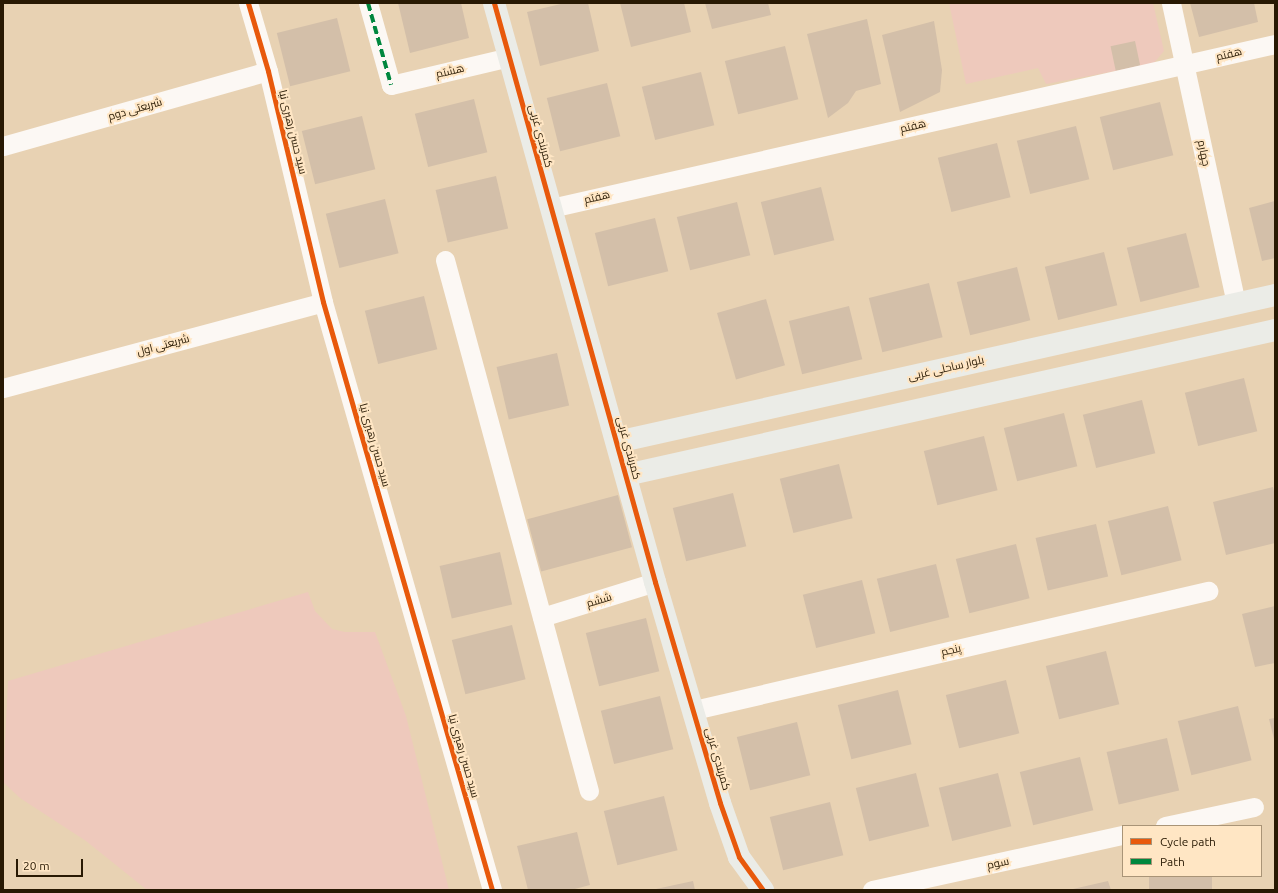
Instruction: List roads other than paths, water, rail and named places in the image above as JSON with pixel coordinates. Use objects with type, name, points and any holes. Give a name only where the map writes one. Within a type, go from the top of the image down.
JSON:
[{"type":"street","name":"سید حسن رهبری نیا","points":[[248,3],[268,71],[323,302],[492,890]]},
{"type":"street","name":"هشتم","points":[[368,3],[391,85],[509,57]]},
{"type":"street","name":"کمربندی غربی","points":[[494,3],[655,582],[694,710],[720,803],[739,857],[763,890]]},
{"type":"street","name":"چهارم","points":[[1171,3],[1236,304]]},
{"type":"street","name":"هفتم","points":[[551,208],[1275,44]]},
{"type":"street","name":"شریعتی دوم","points":[[3,146],[268,71]]},
{"type":"street","points":[[445,260],[589,791]]},
{"type":"street","name":"بلوار ساحلی غربی","points":[[617,442],[1275,295]]},
{"type":"street","name":"شریعتی اول","points":[[3,388],[323,302]]},
{"type":"street","points":[[626,476],[1275,330]]},
{"type":"street","name":"ششم","points":[[542,617],[655,582]]},
{"type":"street","name":"پنجم","points":[[694,710],[1208,591]]},
{"type":"street","points":[[1170,825],[1254,807]]},
{"type":"street","name":"سوم","points":[[872,890],[1122,835]]},
{"type":"street","points":[[739,857],[749,890]]}]
